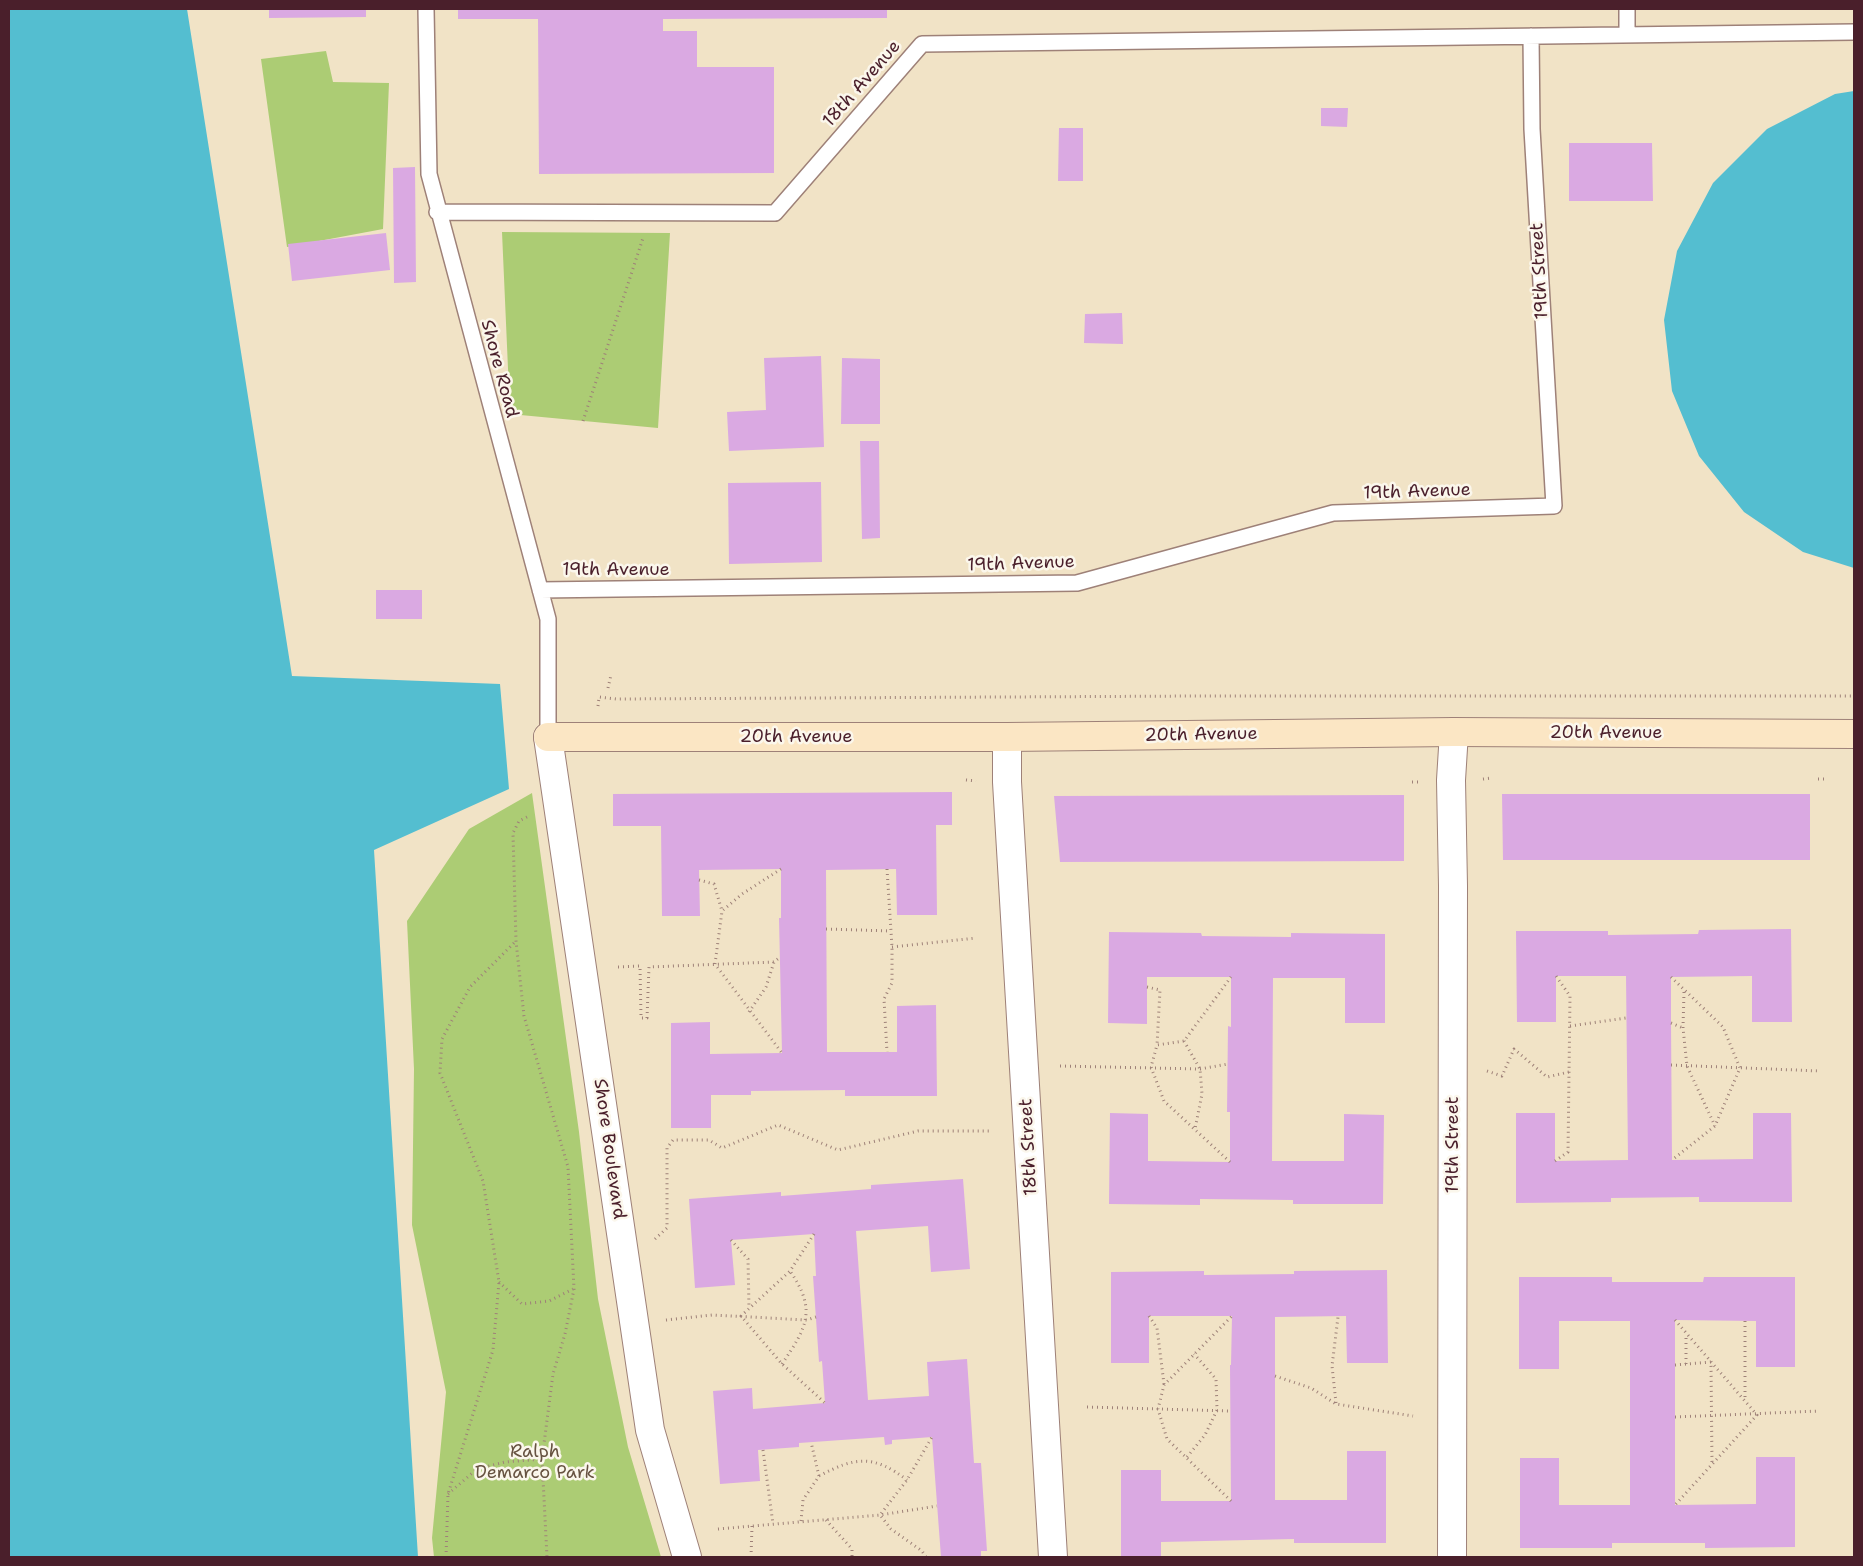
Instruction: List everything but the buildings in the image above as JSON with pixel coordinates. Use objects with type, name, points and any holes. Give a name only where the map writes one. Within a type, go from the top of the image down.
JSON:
[{"type":"street","name":"20th Avenue","points":[[548,737],[1007,737],[1454,732],[1854,734]]},
{"type":"street","name":"19th Street","points":[[1452,1557],[1453,882],[1450,780],[1454,732]]},
{"type":"street","name":"Shore Boulevard","points":[[548,737],[650,1430],[687,1557]]},
{"type":"street","name":"18th Street","points":[[1007,737],[1007,782],[1053,1557]]},
{"type":"lane","name":"Shore Road","points":[[426,9],[429,174],[437,212],[548,619],[548,737]]},
{"type":"lane","points":[[1627,9],[1627,35]]},
{"type":"lane","name":"18th Avenue","points":[[437,212],[775,213],[922,44],[1854,32]]},
{"type":"lane","name":"19th Street","points":[[1531,36],[1532,129],[1554,506]]},
{"type":"lane","name":"19th Avenue","points":[[540,590],[1077,583],[1334,513],[1554,506]]},
{"type":"path","points":[[583,420],[645,233]]},
{"type":"path","points":[[608,688],[611,675]]},
{"type":"path","points":[[600,697],[626,699],[1198,696],[1854,696]]},
{"type":"path","points":[[1818,779],[1827,779]]},
{"type":"path","points":[[966,780],[977,781]]},
{"type":"path","points":[[1412,782],[1420,782]]},
{"type":"path","points":[[531,815],[519,821],[513,833],[516,941],[524,1016],[568,1166],[574,1289],[566,1334],[553,1374],[542,1459],[547,1557]]},
{"type":"path","points":[[722,912],[742,894],[781,869]]},
{"type":"path","points":[[887,869],[892,931],[892,983],[884,999],[888,1052]]},
{"type":"path","points":[[699,880],[714,884],[722,912],[715,964],[749,1012],[782,1053]]},
{"type":"path","points":[[826,929],[892,931]]},
{"type":"path","points":[[892,946],[976,938]]},
{"type":"path","points":[[446,1557],[448,1494],[493,1350],[498,1282],[483,1181],[440,1073],[442,1039],[470,987],[516,941]]},
{"type":"path","points":[[749,1012],[766,987],[774,962],[779,958]]},
{"type":"path","points":[[618,967],[774,962]]},
{"type":"path","points":[[640,966],[641,1018],[647,1018],[649,966]]},
{"type":"path","points":[[1555,1161],[1568,1152],[1570,1026],[1570,996],[1556,976]]},
{"type":"path","points":[[1157,1045],[1184,1041],[1231,977]]},
{"type":"path","points":[[1671,977],[1723,1027],[1740,1068],[1715,1126],[1672,1160]]},
{"type":"path","points":[[1147,987],[1160,990],[1157,1045],[1151,1067],[1164,1101],[1230,1162]]},
{"type":"path","points":[[1684,991],[1683,1028],[1686,1066],[1715,1126]]},
{"type":"path","points":[[1570,1026],[1626,1018]]},
{"type":"path","points":[[1671,1023],[1683,1028]]},
{"type":"path","points":[[1184,1041],[1200,1069],[1202,1094],[1195,1129]]},
{"type":"path","points":[[1487,1071],[1502,1076],[1514,1050],[1547,1077],[1569,1072]]},
{"type":"path","points":[[1060,1066],[1200,1069],[1228,1064]]},
{"type":"path","points":[[1671,1065],[1820,1071]]},
{"type":"path","points":[[651,1243],[667,1228],[667,1148],[673,1140],[709,1140],[722,1148],[778,1125],[838,1150],[918,1131],[992,1131]]},
{"type":"path","points":[[741,1316],[790,1271],[814,1234]]},
{"type":"path","points":[[731,1240],[748,1259],[750,1309]]},
{"type":"path","points":[[782,1364],[796,1344],[807,1320],[803,1290],[790,1271]]},
{"type":"path","points":[[498,1282],[522,1304],[549,1301],[574,1289]]},
{"type":"path","points":[[666,1320],[712,1314],[807,1320],[816,1317]]},
{"type":"path","points":[[741,1316],[782,1364],[825,1403]]},
{"type":"path","points":[[1149,1316],[1158,1328],[1164,1385],[1158,1409],[1167,1439],[1231,1501]]},
{"type":"path","points":[[1164,1385],[1232,1316]]},
{"type":"path","points":[[1336,1404],[1332,1366],[1338,1317]]},
{"type":"path","points":[[1675,1320],[1757,1415]]},
{"type":"path","points":[[1745,1321],[1745,1401]]},
{"type":"path","points":[[1686,1333],[1686,1364]]},
{"type":"path","points":[[1187,1457],[1205,1435],[1217,1410],[1216,1379],[1194,1354]]},
{"type":"path","points":[[1675,1365],[1711,1362]]},
{"type":"path","points":[[1711,1362],[1712,1464]]},
{"type":"path","points":[[1275,1376],[1311,1388],[1336,1404],[1413,1416]]},
{"type":"path","points":[[1086,1407],[1230,1411]]},
{"type":"path","points":[[1676,1417],[1819,1411]]},
{"type":"path","points":[[1675,1505],[1757,1415]]},
{"type":"path","points":[[880,1515],[906,1480],[932,1437]]},
{"type":"path","points":[[811,1442],[819,1476]]},
{"type":"path","points":[[763,1450],[773,1524]]},
{"type":"path","points":[[448,1494],[478,1469],[505,1462],[542,1459]]},
{"type":"path","points":[[801,1522],[803,1500],[819,1476],[841,1465],[864,1460],[888,1466],[906,1480]]},
{"type":"path","points":[[718,1529],[880,1515],[937,1506]]},
{"type":"path","points":[[880,1515],[891,1529],[926,1557]]},
{"type":"path","points":[[826,1520],[852,1550],[852,1557]]},
{"type":"path","points":[[751,1557],[752,1526]]},
{"type":"green space","points":[[326,51],[333,82],[389,83],[383,229],[287,247],[261,59]]},
{"type":"green space","points":[[502,232],[670,233],[658,428],[510,414]]},
{"type":"green space","name":"Ralph Demarco Park","points":[[532,793],[579,1132],[598,1299],[628,1447],[661,1557],[434,1557],[432,1538],[446,1392],[412,1225],[414,1069],[407,921],[469,829]]},
{"type":"water","points":[[9,9],[187,9],[292,676],[500,684],[509,789],[374,850],[418,1557],[9,1557]]},
{"type":"water","points":[[1854,91],[1854,568],[1803,552],[1744,512],[1699,456],[1672,391],[1664,320],[1677,251],[1713,183],[1767,129],[1835,94]]}]
